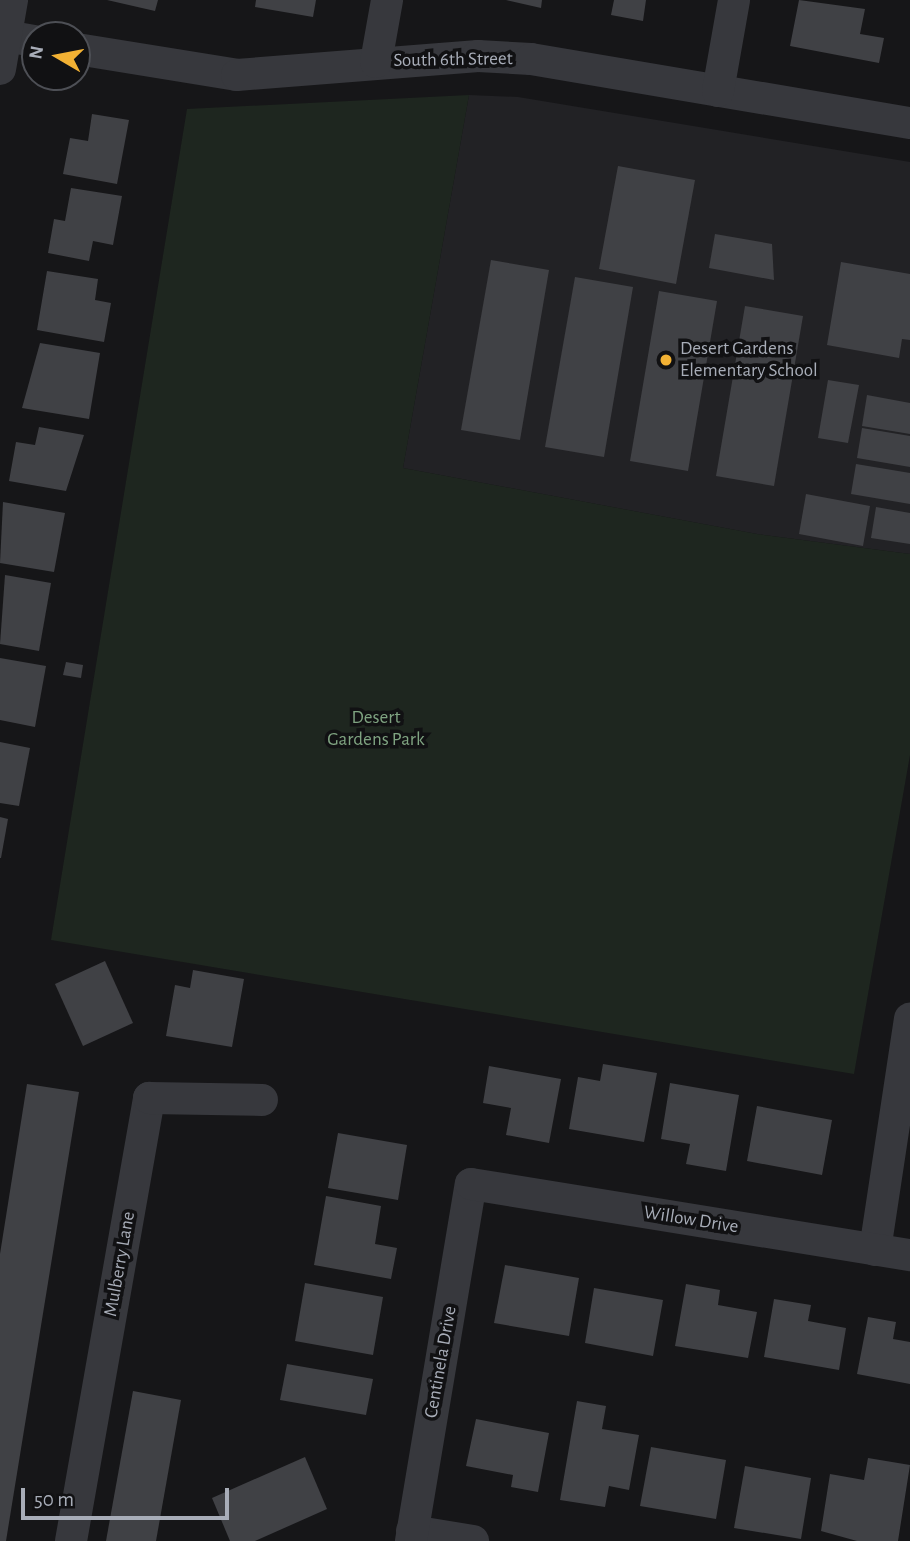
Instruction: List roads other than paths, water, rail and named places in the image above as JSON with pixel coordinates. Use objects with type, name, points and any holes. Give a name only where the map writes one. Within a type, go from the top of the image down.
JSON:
[{"type":"street","points":[[0,69],[14,38],[12,0]]},
{"type":"street","points":[[376,62],[387,0]]},
{"type":"street","points":[[718,92],[734,0]]},
{"type":"street","name":"South 6th Street","points":[[91,51],[237,75],[298,74],[376,62],[531,59],[910,123]]},
{"type":"street","points":[[875,1250],[910,1019]]},
{"type":"street","name":"Mulberry Lane","points":[[71,1541],[149,1098],[262,1100]]},
{"type":"street","name":"Willow Drive","points":[[471,1184],[910,1255]]},
{"type":"street","name":"Centinela Drive","points":[[411,1536],[471,1184]]},
{"type":"street","points":[[411,1536],[473,1541]]},
{"type":"place","name":"Desert Gardens Elementary School","points":[[666,360]]},
{"type":"park label","name":"Desert Gardens Park","points":[[376,729]]}]
